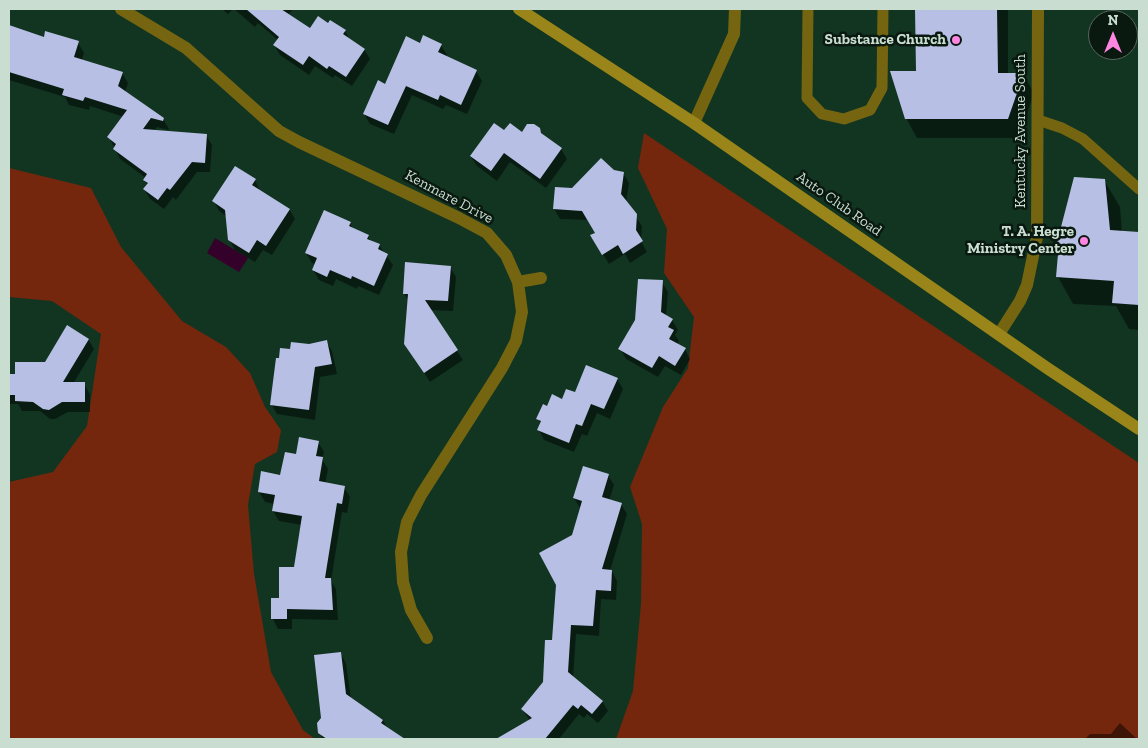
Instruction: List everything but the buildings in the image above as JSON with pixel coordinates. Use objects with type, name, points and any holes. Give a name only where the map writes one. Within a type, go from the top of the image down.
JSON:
[{"type":"street","name":"Kenmare Drive","points":[[122,9],[186,48],[279,131],[298,142],[460,218],[487,233],[506,255],[518,282],[522,312],[516,341],[502,368],[421,495],[407,522],[401,552],[403,582],[411,610],[427,638]]},
{"type":"street","name":"Auto Club Road","points":[[519,9],[694,123],[998,334],[1139,429]]},
{"type":"street","points":[[694,123],[734,34],[735,9]]},
{"type":"street","name":"Kentucky Avenue South","points":[[998,334],[1020,301],[1027,285],[1037,237],[1038,9]]},
{"type":"street","points":[[518,282],[541,278]]},
{"type":"lane","points":[[808,9],[807,98],[822,114],[844,119],[870,110],[882,88],[883,9]]},
{"type":"lane","points":[[1038,120],[1062,128],[1083,139],[1139,189]]},
{"type":"shaded area","points":[[644,133],[1139,463],[1139,739],[616,739],[633,691],[641,604],[642,524],[630,487],[663,407],[688,368],[694,317],[664,273],[667,229],[638,168]]},
{"type":"shaded area","points":[[9,168],[91,188],[121,247],[182,321],[226,347],[250,373],[265,407],[281,430],[277,452],[255,464],[248,505],[254,574],[271,672],[303,730],[315,739],[9,739],[9,482],[53,472],[87,426],[101,334],[52,301],[9,297]]},
{"type":"shaded area","points":[[215,238],[248,258],[239,272],[207,253]]},
{"type":"place","name":"Substance Church","points":[[956,40]]},
{"type":"place","name":"T. A. Hegre Ministry Center","points":[[1084,241]]}]
